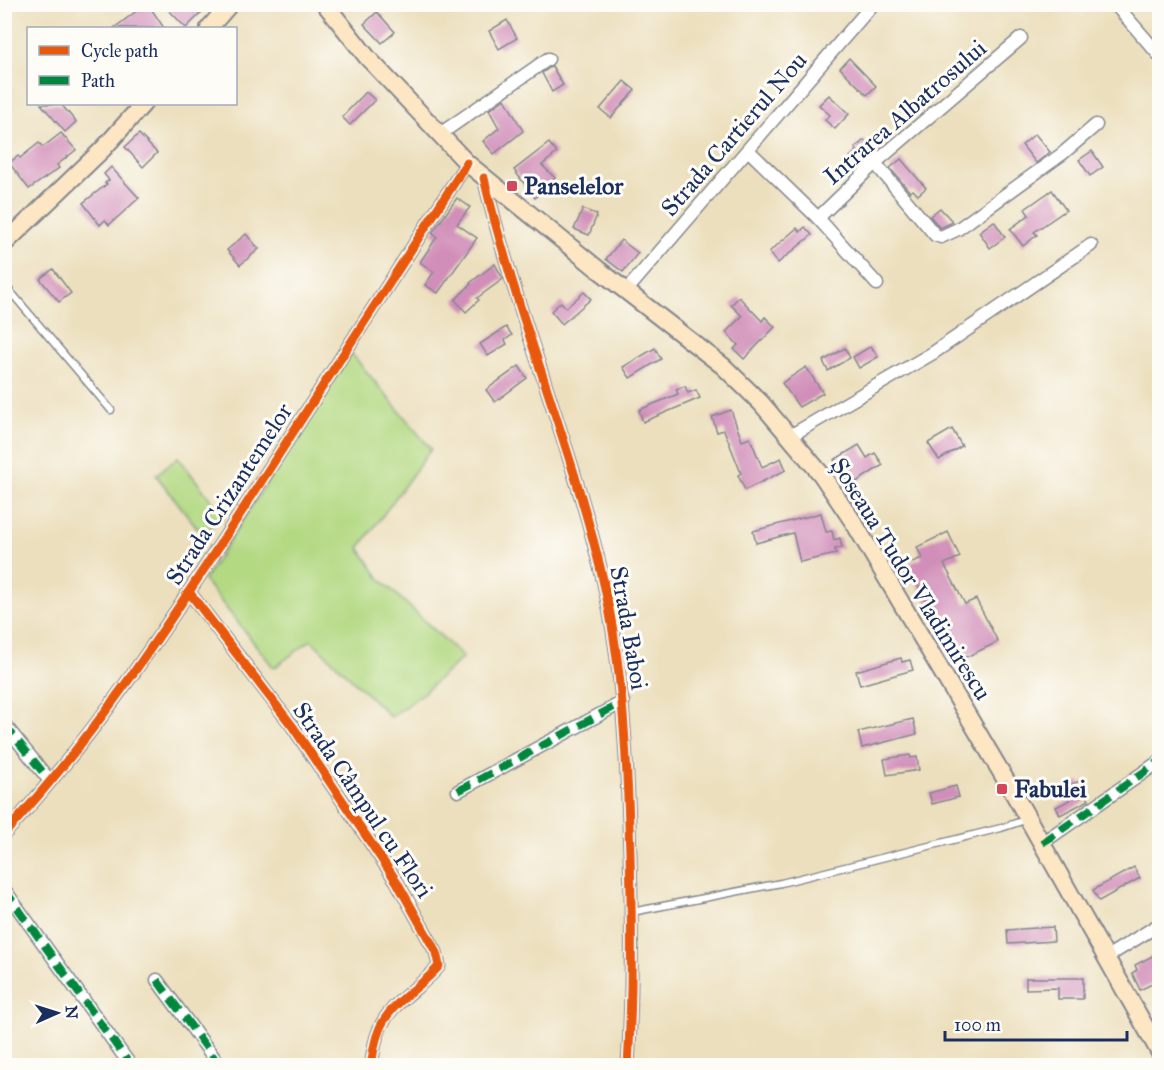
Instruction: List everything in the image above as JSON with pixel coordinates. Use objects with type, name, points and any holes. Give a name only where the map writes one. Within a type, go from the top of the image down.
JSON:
[{"type":"main road","points":[[210,27],[230,4]]},
{"type":"main road","name":"Șoseaua Tudor Vladimirescu","points":[[325,4],[367,57],[467,163],[723,366],[755,397],[821,474],[854,523],[1028,819],[1160,1053]]},
{"type":"main road","points":[[4,244],[103,149],[142,105]]},
{"type":"street","name":"Strada Cartierul Nou","points":[[626,291],[873,4]]},
{"type":"street","points":[[1115,4],[1160,56]]},
{"type":"street","name":"Intrarea Albatrosului","points":[[818,218],[875,164],[1021,38]]},
{"type":"street","points":[[440,134],[548,59]]},
{"type":"street","points":[[875,164],[934,235],[941,237],[958,229],[1062,154],[1096,126]]},
{"type":"street","points":[[748,150],[818,218],[877,284]]},
{"type":"street","name":"Strada Crizantemelor","points":[[4,834],[50,781],[118,694],[189,592],[467,163]]},
{"type":"street","name":"Strada Baboi","points":[[484,178],[501,244],[601,571],[613,632],[622,702],[631,913],[632,1002],[628,1065]]},
{"type":"street","points":[[790,436],[933,353],[1091,245]]},
{"type":"street","name":"Strada Câmpul cu Flori","points":[[189,592],[293,727],[397,882],[436,952],[439,966],[431,976],[389,1013],[378,1031],[370,1065]]},
{"type":"street","points":[[458,791],[622,702]]},
{"type":"street","points":[[4,724],[50,781]]},
{"type":"street","points":[[1042,843],[1160,761]]},
{"type":"street","points":[[4,889],[131,1065]]},
{"type":"street","points":[[1105,958],[1160,924]]},
{"type":"street","points":[[156,980],[220,1065]]},
{"type":"lane","points":[[4,284],[111,410]]},
{"type":"lane","points":[[631,913],[781,883],[1028,819]]},
{"type":"green space","points":[[351,353],[431,449],[359,548],[380,579],[463,657],[422,694],[391,717],[311,640],[274,668],[204,580]]},
{"type":"green space","points":[[178,457],[224,517],[202,534],[156,475]]},
{"type":"building","points":[[148,4],[163,27],[115,27]]},
{"type":"building","points":[[163,4],[210,4],[187,27]]},
{"type":"building","points":[[377,12],[395,32],[382,43],[364,24]]},
{"type":"building","points":[[507,20],[517,38],[499,49],[489,31]]},
{"type":"building","points":[[849,58],[876,86],[867,95],[840,68]]},
{"type":"building","points":[[552,66],[563,85],[552,92],[542,73]]},
{"type":"building","points":[[624,81],[635,90],[611,118],[600,109]]},
{"type":"building","points":[[366,92],[375,100],[350,125],[342,117]]},
{"type":"building","points":[[829,95],[849,114],[835,129],[825,120],[830,115],[819,105]]},
{"type":"building","points":[[505,99],[523,131],[494,154],[483,141],[499,128],[489,110]]},
{"type":"building","points":[[42,105],[62,105],[76,122],[65,132]]},
{"type":"building","points":[[61,133],[76,150],[57,165],[59,168],[29,189],[9,163],[18,156],[20,158],[39,143],[43,147]]},
{"type":"building","points":[[139,134],[157,153],[143,167],[125,147]]},
{"type":"building","points":[[1035,134],[1050,152],[1036,163],[1022,145]]},
{"type":"building","points":[[864,140],[875,152],[859,167],[850,157],[857,151],[855,148]]},
{"type":"building","points":[[549,143],[557,153],[542,165],[555,178],[535,198],[514,170]]},
{"type":"building","points":[[1092,151],[1103,167],[1090,176],[1079,160]]},
{"type":"building","points":[[901,159],[926,188],[918,195],[913,190],[910,192],[890,168]]},
{"type":"building","points":[[111,167],[139,198],[109,225],[105,220],[100,225],[83,203],[107,184],[105,183],[109,180],[104,174]]},
{"type":"building","points":[[1052,190],[1066,210],[1034,232],[1037,235],[1023,246],[1010,229],[1029,215],[1025,209]]},
{"type":"building","points":[[457,198],[470,207],[457,224],[477,238],[438,293],[425,285],[434,272],[420,262],[437,237],[432,233]]},
{"type":"building","points":[[940,208],[953,222],[940,228],[930,216]]},
{"type":"building","points":[[583,209],[597,215],[589,235],[574,229]]},
{"type":"building","points":[[994,221],[1005,237],[990,248],[979,232]]},
{"type":"building","points":[[805,227],[812,235],[778,263],[769,252],[797,228],[800,232]]},
{"type":"building","points":[[246,234],[259,249],[240,265],[227,250]]},
{"type":"building","points":[[621,240],[638,253],[623,272],[606,259]]},
{"type":"building","points":[[495,264],[503,279],[477,298],[479,300],[466,312],[455,300],[470,283]]},
{"type":"building","points":[[53,269],[71,293],[59,302],[40,279]]},
{"type":"building","points":[[584,292],[591,299],[562,324],[551,311],[561,302],[566,308]]},
{"type":"building","points":[[739,297],[762,321],[765,317],[775,327],[744,359],[734,349],[738,345],[726,332],[742,316],[731,305]]},
{"type":"building","points":[[506,327],[512,335],[505,340],[507,344],[488,356],[480,344]]},
{"type":"building","points":[[871,346],[878,357],[859,368],[853,357]]},
{"type":"building","points":[[655,348],[661,359],[630,378],[623,367]]},
{"type":"building","points":[[845,348],[850,358],[828,371],[823,361]]},
{"type":"building","points":[[519,366],[527,378],[495,402],[486,390]]},
{"type":"building","points":[[806,367],[823,393],[799,407],[782,383]]},
{"type":"building","points":[[685,386],[688,393],[696,390],[700,398],[643,422],[639,410],[678,394],[676,389]]},
{"type":"building","points":[[731,410],[742,441],[750,438],[762,467],[781,458],[786,470],[745,490],[738,475],[741,473],[724,430],[717,432],[712,417]]},
{"type":"building","points":[[952,429],[962,446],[939,460],[928,443]]},
{"type":"building","points":[[859,445],[867,458],[875,453],[883,465],[850,486],[834,460]]},
{"type":"building","points":[[821,513],[826,532],[832,531],[834,540],[840,538],[842,548],[835,549],[836,554],[800,562],[793,533],[756,543],[753,531]]},
{"type":"building","points":[[948,532],[960,557],[944,564],[965,604],[976,599],[998,642],[960,660],[957,652],[948,656],[941,642],[945,641],[914,578],[907,581],[901,567],[922,558],[917,547]]},
{"type":"building","points":[[901,658],[902,662],[910,660],[913,670],[860,685],[856,671]]},
{"type":"building","points":[[913,719],[917,734],[862,748],[858,732]]},
{"type":"building","points":[[910,755],[911,758],[917,757],[919,770],[887,775],[884,759]]},
{"type":"building","points":[[1079,781],[1089,800],[1060,815],[1056,807],[1070,800],[1064,789]]},
{"type":"building","points":[[956,786],[959,797],[932,804],[929,793]]},
{"type":"building","points":[[1134,867],[1140,878],[1099,901],[1093,890]]},
{"type":"building","points":[[1053,927],[1054,941],[1008,944],[1007,930]]},
{"type":"building","points":[[1160,952],[1160,980],[1140,990],[1132,973],[1137,970],[1135,965]]},
{"type":"building","points":[[1026,978],[1083,978],[1083,999],[1058,999],[1058,988],[1026,989]]},
{"type":"marked path","points":[[458,791],[623,702]]},
{"type":"marked path","points":[[4,724],[50,781]]},
{"type":"marked path","points":[[1042,843],[1160,761]]},
{"type":"marked path","points":[[4,889],[131,1066]]},
{"type":"marked path","points":[[157,980],[220,1066]]},
{"type":"cycle path","points":[[4,834],[73,754],[166,626],[467,163]]},
{"type":"cycle path","points":[[484,178],[511,277],[574,472],[608,602],[618,665],[624,728],[629,824],[631,1005],[628,1066]]},
{"type":"cycle path","points":[[189,592],[293,727],[397,882],[436,952],[439,966],[397,1005],[383,1022],[378,1033],[371,1066]]},
{"type":"place","name":"Panselelor","points":[[512,186]]},
{"type":"place","name":"Fabulei","points":[[1002,789]]}]
